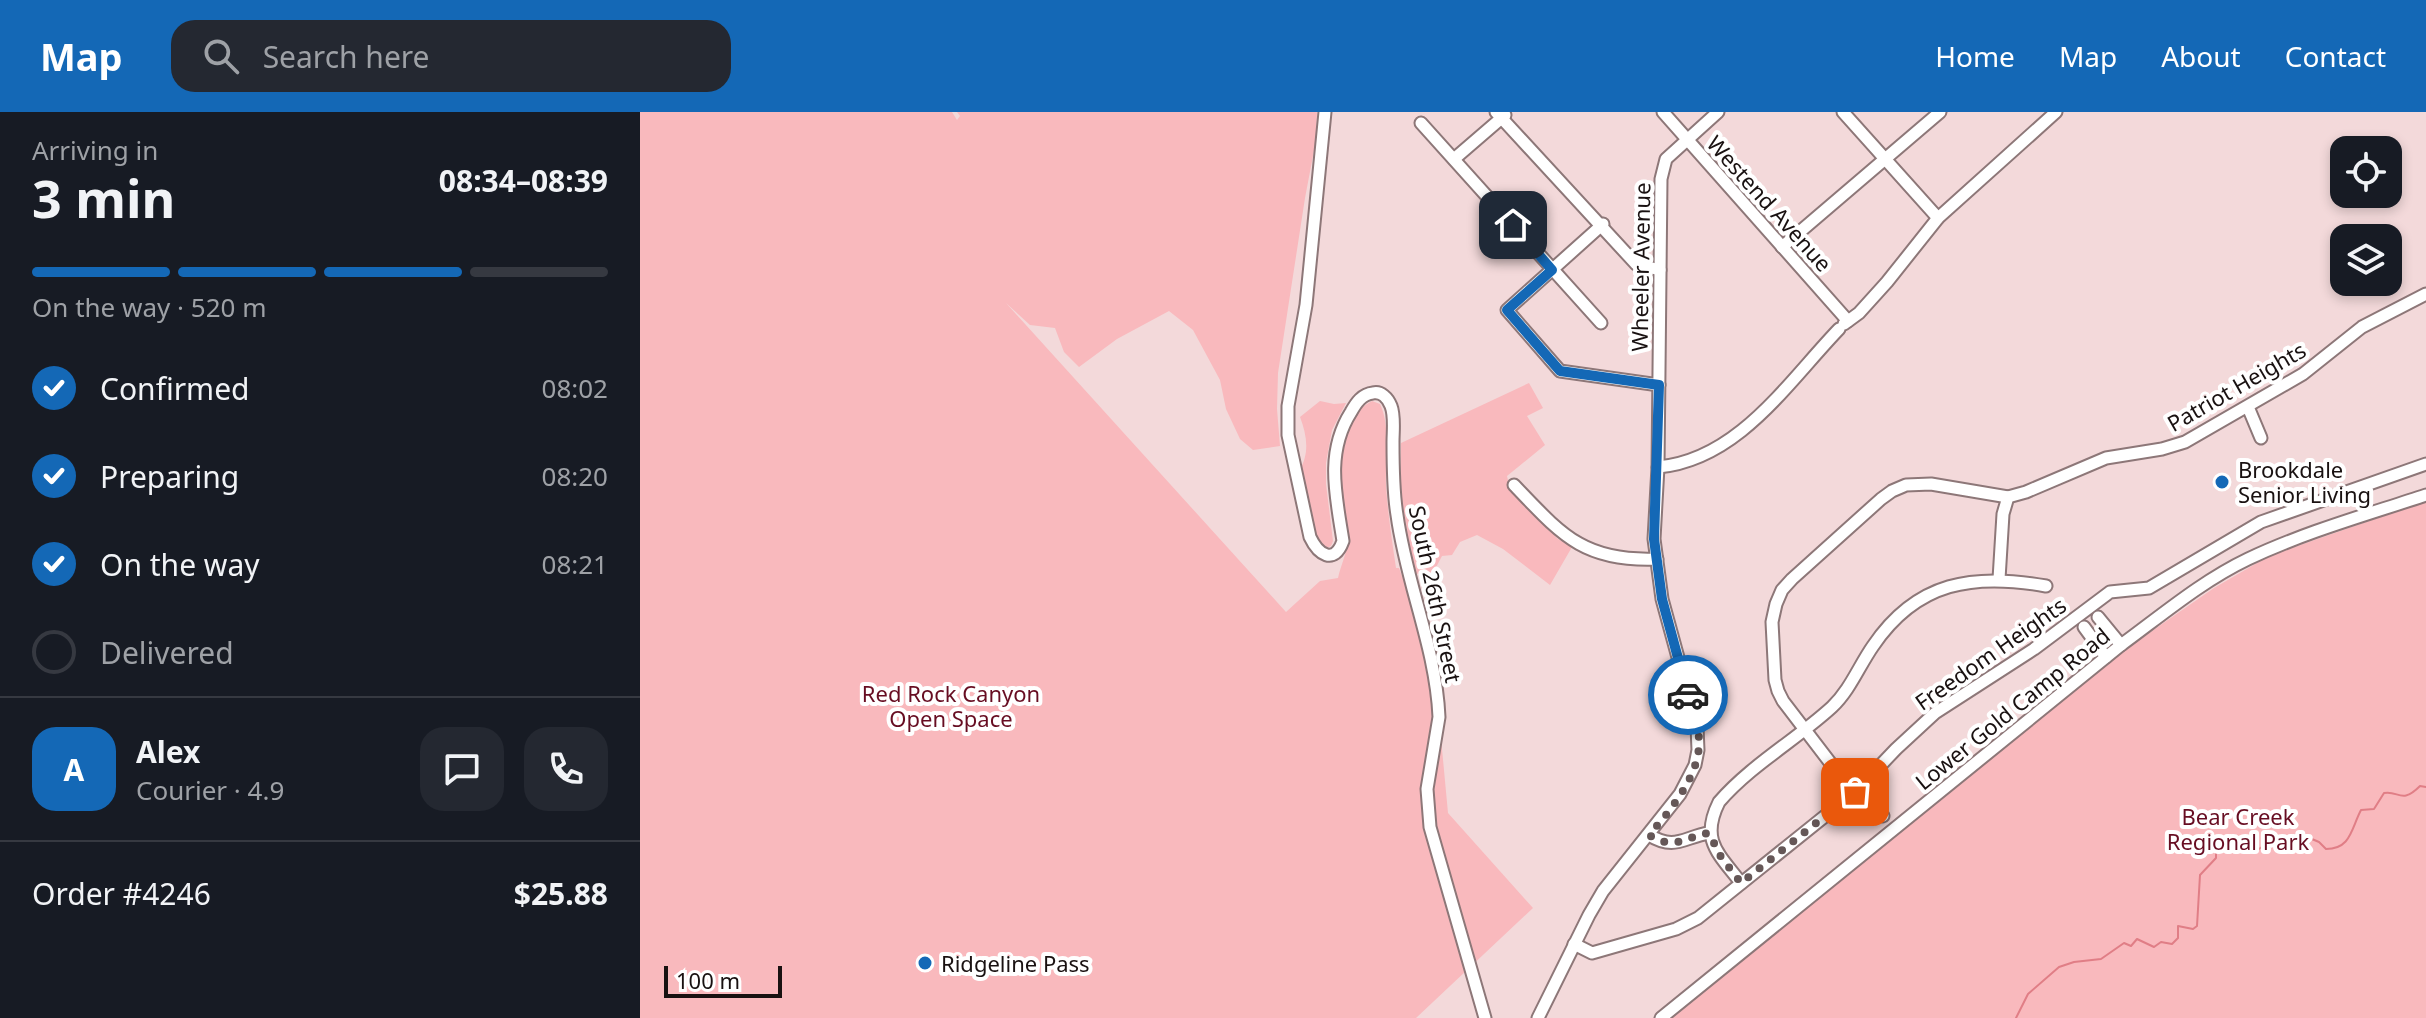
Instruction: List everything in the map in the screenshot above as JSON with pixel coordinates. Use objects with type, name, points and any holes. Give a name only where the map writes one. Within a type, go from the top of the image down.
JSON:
[{"type":"street","name":"South 26th Street","points":[[1325,112],[1306,305],[1288,406],[1288,435],[1310,537],[1317,550],[1328,555],[1340,548],[1343,541],[1333,461],[1338,436],[1362,397],[1380,393],[1390,405],[1397,516],[1433,667],[1439,706],[1428,774],[1430,827],[1485,1018]]},
{"type":"street","name":"Westend Avenue","points":[[1663,112],[1782,247],[1844,325]]},
{"type":"street","name":"Wheeler Avenue","points":[[1538,1018],[1603,891],[1680,794],[1695,765],[1699,738],[1662,599],[1654,539],[1658,467],[1662,167],[1666,159],[1718,112]]},
{"type":"street","points":[[1843,112],[1938,218]]},
{"type":"street","points":[[1782,247],[1940,112]]},
{"type":"street","points":[[1658,467],[1674,466],[1735,437],[1859,313],[1938,218],[2056,112]]},
{"type":"street","points":[[1454,159],[1501,115],[1636,264],[1660,270]]},
{"type":"street","points":[[1421,123],[1601,323]]},
{"type":"street","points":[[1602,225],[1507,310],[1560,371],[1659,385]]},
{"type":"street","name":"Patriot Heights","points":[[1883,816],[1858,799],[1783,701],[1775,680],[1772,622],[1782,590],[1792,579],[1892,491],[1906,485],[1931,484],[2008,497],[2106,458],[2185,442],[2303,374],[2362,327],[2426,294]]},
{"type":"street","points":[[2248,407],[2261,438]]},
{"type":"street","name":"Freedom Heights","points":[[1574,944],[1592,953],[1676,929],[1698,918],[1855,792],[1935,713],[2034,649],[2110,592],[2149,588],[2261,522],[2426,464]]},
{"type":"street","points":[[1514,485],[1571,540],[1599,553],[1627,560],[1657,559]]},
{"type":"street","name":"Lower Gold Camp Road","points":[[1661,1018],[2121,645],[2199,589],[2246,560],[2297,538],[2426,495]]},
{"type":"street","points":[[1999,579],[2003,514],[2008,497]]},
{"type":"street","points":[[1741,883],[1721,857],[1709,833],[1711,816],[1725,794],[1840,699],[1895,618],[1939,590],[1969,582],[1999,579],[2046,586]]},
{"type":"street","points":[[2106,657],[2086,631],[2101,620],[2121,645]]},
{"type":"street","points":[[1649,835],[1664,842],[1682,843],[1696,835],[1709,833]]},
{"type":"green space","name":"Red Rock Canyon Open Space","points":[[640,112],[952,112],[957,120],[960,116],[957,112],[1317,112],[1316,140],[1278,373],[1280,446],[1253,450],[1240,439],[1226,409],[1220,380],[1193,330],[1169,311],[1117,339],[1079,367],[1064,352],[1055,328],[1030,325],[1006,303],[1286,612],[1320,581],[1338,578],[1348,540],[1339,490],[1339,460],[1345,432],[1360,409],[1372,401],[1380,404],[1386,433],[1386,486],[1396,568],[1399,568],[1426,640],[1439,717],[1448,813],[1533,908],[1416,1018],[640,1018]]},
{"type":"green space","points":[[1529,383],[1543,408],[1527,416],[1545,445],[1507,476],[1510,489],[1558,539],[1572,547],[1550,585],[1503,549],[1477,535],[1460,542],[1452,555],[1442,556],[1433,573],[1414,574],[1400,490],[1401,443]]},
{"type":"green space","points":[[1320,401],[1346,403],[1332,430],[1326,463],[1333,541],[1331,546],[1322,550],[1315,538],[1299,471],[1305,458],[1306,444],[1300,417]]},
{"type":"green space","name":"Bear Creek Regional Park","points":[[2426,501],[2426,1018],[1671,1018],[2123,651],[2214,588],[2269,556]]},
{"type":"waterway","points":[[2016,1018],[2028,994],[2059,967],[2101,959],[2124,943],[2131,946],[2137,939],[2154,947],[2161,942],[2172,944],[2178,938],[2178,926],[2193,929],[2197,926],[2200,875],[2221,849],[2236,846],[2259,849],[2273,839],[2283,840],[2300,834],[2319,842],[2326,849],[2341,846],[2349,837],[2361,810],[2374,809],[2384,793],[2404,796],[2420,786],[2426,787]]},
{"type":"way so far","points":[[1688,695],[1699,738],[1695,765],[1680,794],[1649,835],[1664,842],[1682,843],[1696,835],[1709,833],[1721,857],[1741,883],[1855,792]]},
{"type":"place","name":"Brookdale Senior Living","points":[[2222,482]]},
{"type":"place","name":"Ridgeline Pass","points":[[925,963]]},
{"type":"route","points":[[1513,225],[1552,270],[1507,310],[1560,371],[1659,385],[1654,539],[1662,599],[1688,695]]}]
